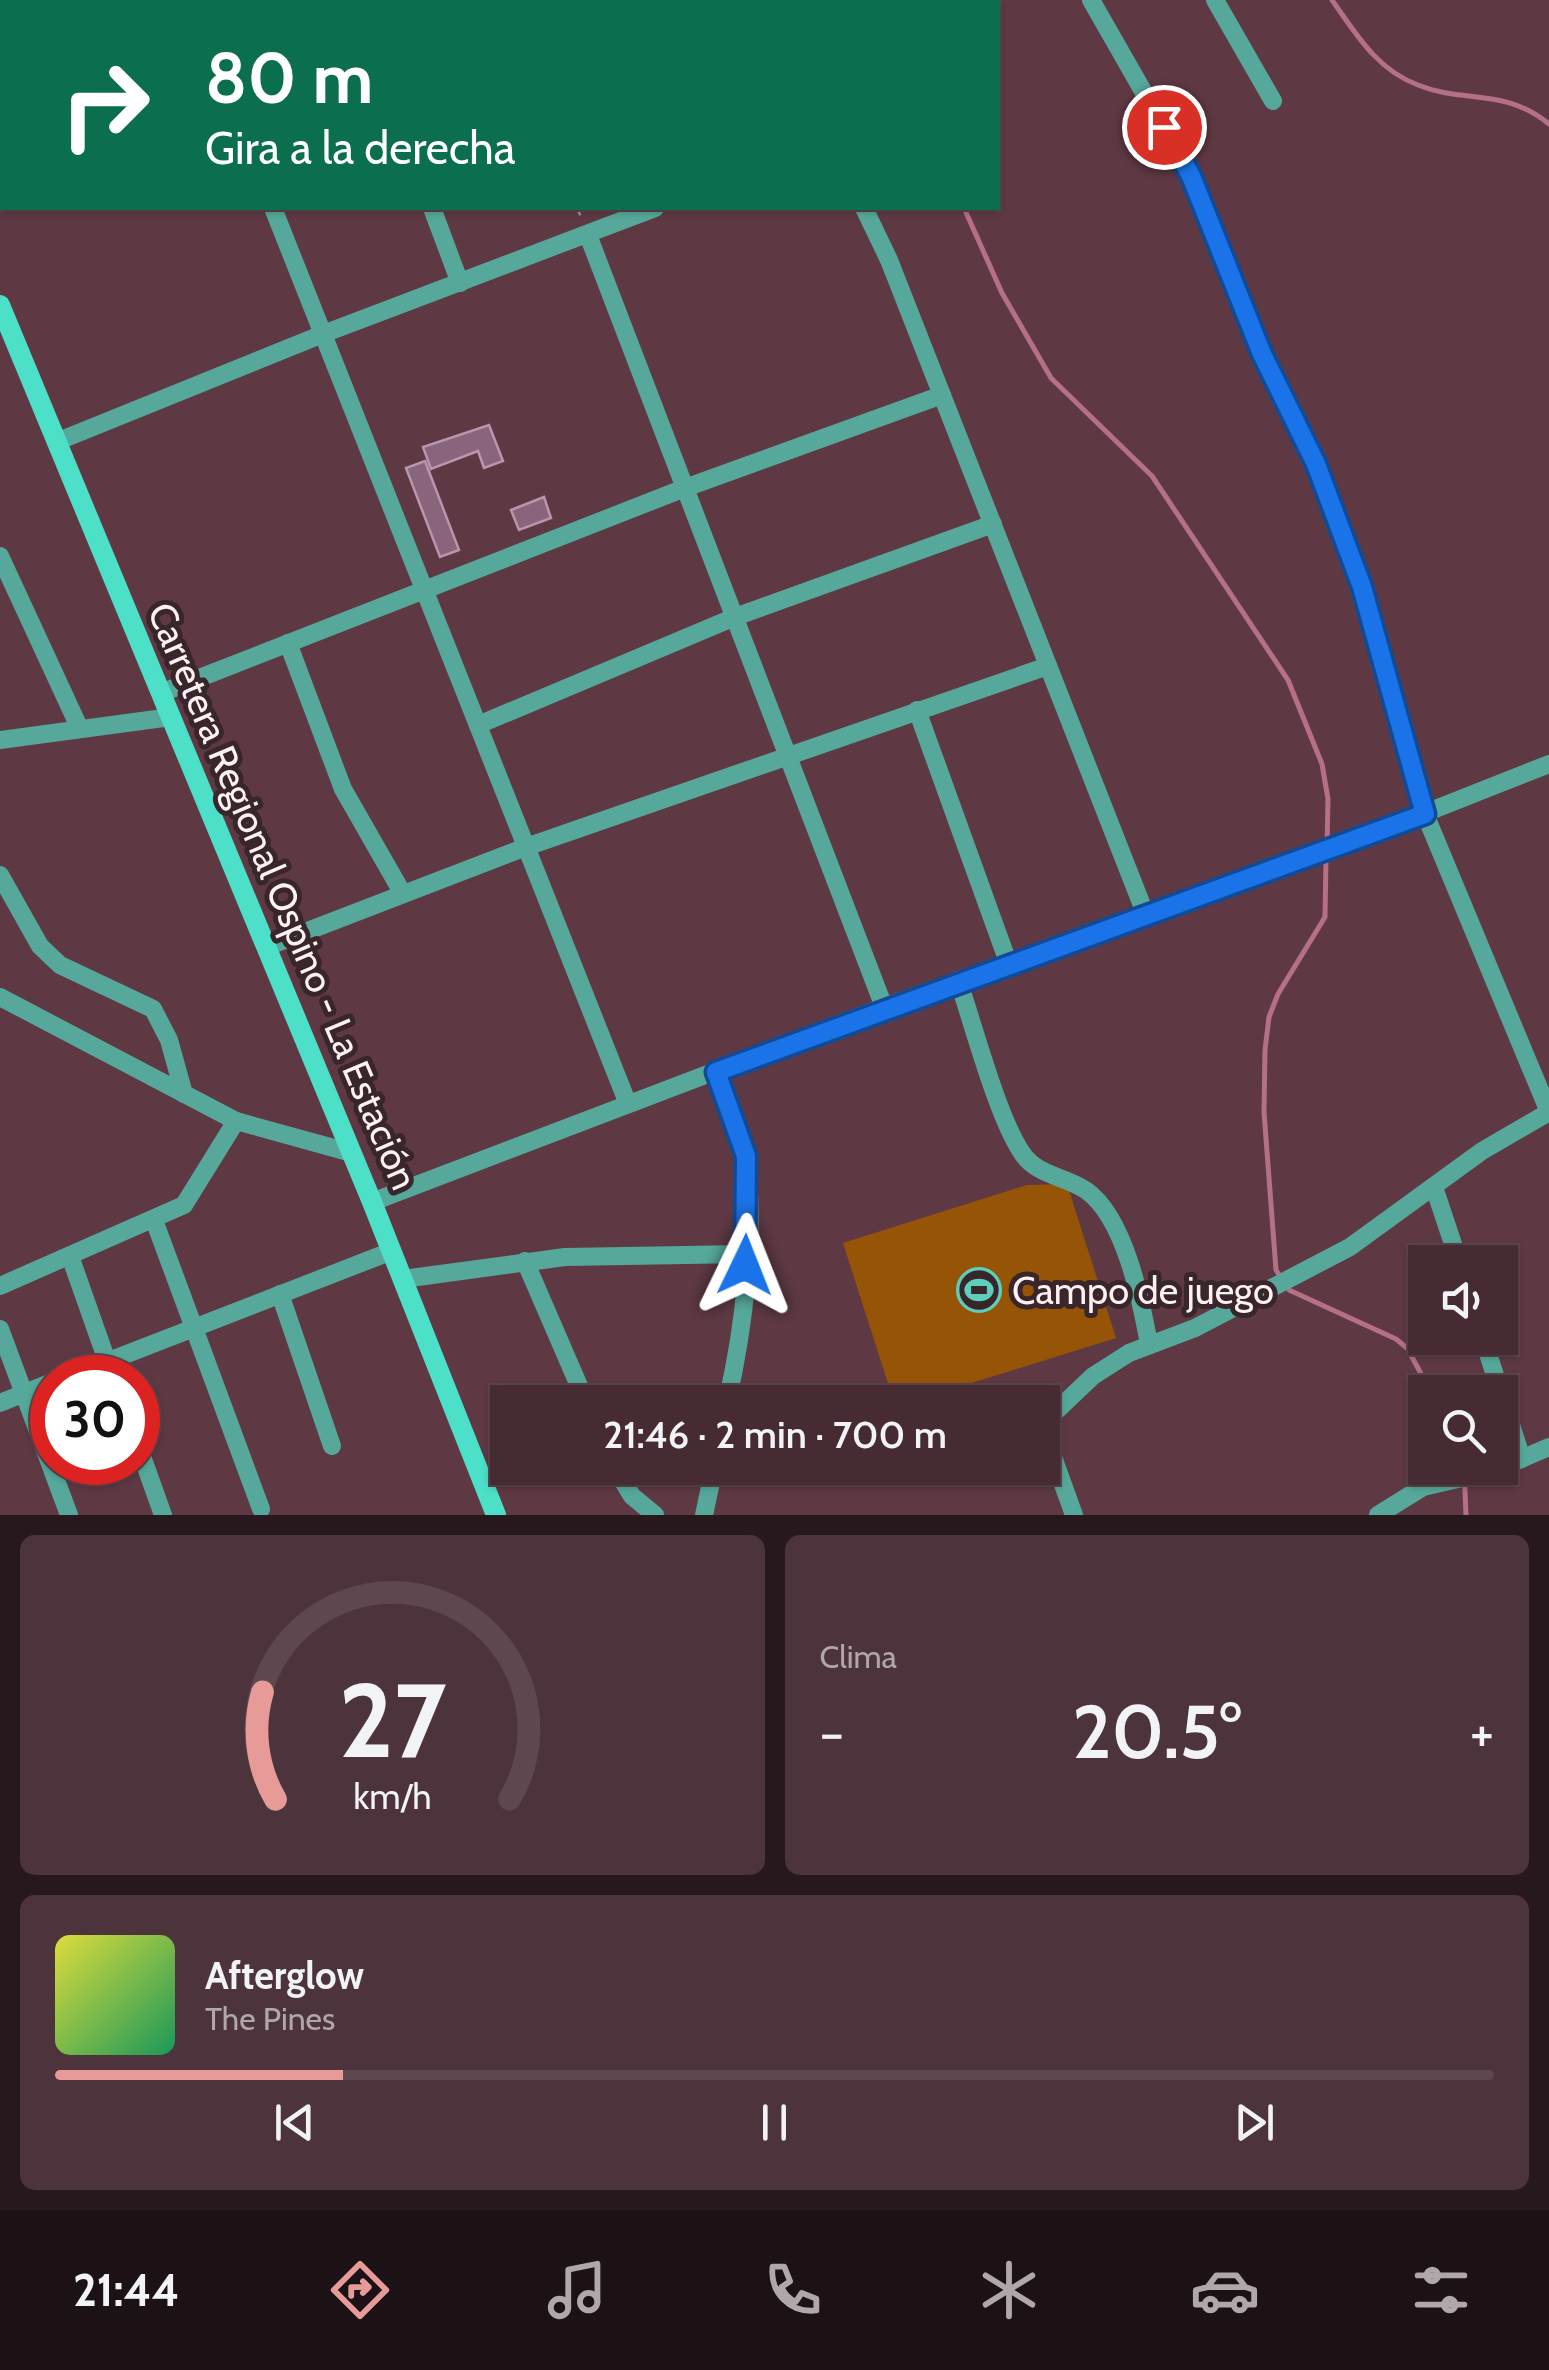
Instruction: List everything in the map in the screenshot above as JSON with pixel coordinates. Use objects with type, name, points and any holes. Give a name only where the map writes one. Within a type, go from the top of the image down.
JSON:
[{"type":"main road","name":"Carretera Regional Ospino - La Estación","points":[[0,306],[352,1153],[496,1515]]},
{"type":"street","points":[[1074,1515],[1050,1456],[1046,1423],[1093,1376],[1149,1344],[1196,1328],[1350,1247],[1549,1112],[1425,814],[1362,587],[1316,464],[1262,354],[1191,176],[1092,0]]},
{"type":"street","points":[[1215,0],[1273,101]]},
{"type":"street","points":[[275,210],[628,1104]]},
{"type":"street","points":[[433,210],[460,282]]},
{"type":"street","points":[[56,442],[323,334],[650,210]]},
{"type":"street","points":[[865,210],[1145,913]]},
{"type":"street","points":[[588,235],[884,1007]]},
{"type":"street","points":[[161,694],[685,488],[942,396]]},
{"type":"street","points":[[478,725],[735,618],[993,524]]},
{"type":"street","points":[[0,556],[79,727]]},
{"type":"street","points":[[288,643],[335,772],[403,894]]},
{"type":"street","points":[[266,947],[526,847],[1048,666]]},
{"type":"street","points":[[917,710],[1008,962]]},
{"type":"street","points":[[0,740],[170,717]]},
{"type":"street","points":[[372,1202],[884,1007],[1145,913],[1296,864],[1549,764]]},
{"type":"street","points":[[0,875],[40,946],[60,964],[153,1009],[168,1040],[184,1094]]},
{"type":"street","points":[[958,980],[1015,1142],[1038,1169],[1083,1188],[1104,1206],[1135,1279],[1149,1344]]},
{"type":"street","points":[[0,998],[236,1121],[352,1153]]},
{"type":"street","points":[[716,1072],[746,1156],[745,1254],[738,1356],[731,1385]]},
{"type":"street","points":[[0,1286],[154,1220],[190,1198],[236,1121]]},
{"type":"street","points":[[1434,1187],[1454,1245]]},
{"type":"street","points":[[154,1220],[261,1510]]},
{"type":"street","points":[[138,1355],[192,1328],[392,1251]]},
{"type":"street","points":[[403,1279],[525,1261],[745,1254]]},
{"type":"street","points":[[70,1256],[105,1355]]},
{"type":"street","points":[[525,1261],[579,1385]]},
{"type":"street","points":[[280,1294],[332,1446]]},
{"type":"street","points":[[0,1329],[68,1515]]},
{"type":"street","points":[[1488,1355],[1522,1459]]},
{"type":"street","points":[[0,1403],[30,1391]]},
{"type":"street","points":[[1378,1515],[1423,1486],[1493,1472],[1549,1447]]},
{"type":"street","points":[[152,1485],[163,1515]]},
{"type":"street","points":[[625,1485],[655,1515]]},
{"type":"street","points":[[704,1515],[710,1485]]},
{"type":"shaded area","name":"Campo de juego","points":[[1067,1184],[1116,1338],[965,1385],[889,1385],[843,1243],[1027,1185]]},
{"type":"building","points":[[489,425],[503,461],[484,468],[478,451],[431,469],[423,447]]},
{"type":"building","points":[[425,461],[459,550],[440,557],[406,468]]},
{"type":"building","points":[[544,497],[551,518],[519,530],[511,510]]},
{"type":"waterway","points":[[1332,0],[1369,50],[1404,78],[1435,91],[1516,105],[1549,124]]},
{"type":"waterway","points":[[965,210],[1002,293],[1051,378],[1152,476],[1288,680],[1322,764],[1328,799],[1327,847]]},
{"type":"waterway","points":[[1326,858],[1325,917],[1278,994],[1269,1017],[1264,1112],[1276,1270],[1289,1290],[1396,1339],[1407,1348],[1422,1375]]},
{"type":"waterway","points":[[1465,1485],[1466,1515]]},
{"type":"place","name":"Campo de juego","points":[[979,1290]]},
{"type":"route","points":[[745,1265],[746,1156],[740,1130],[716,1072],[884,1007],[1145,913],[1296,864],[1425,814],[1362,587],[1316,464],[1262,354],[1191,176],[1164,127]]}]
